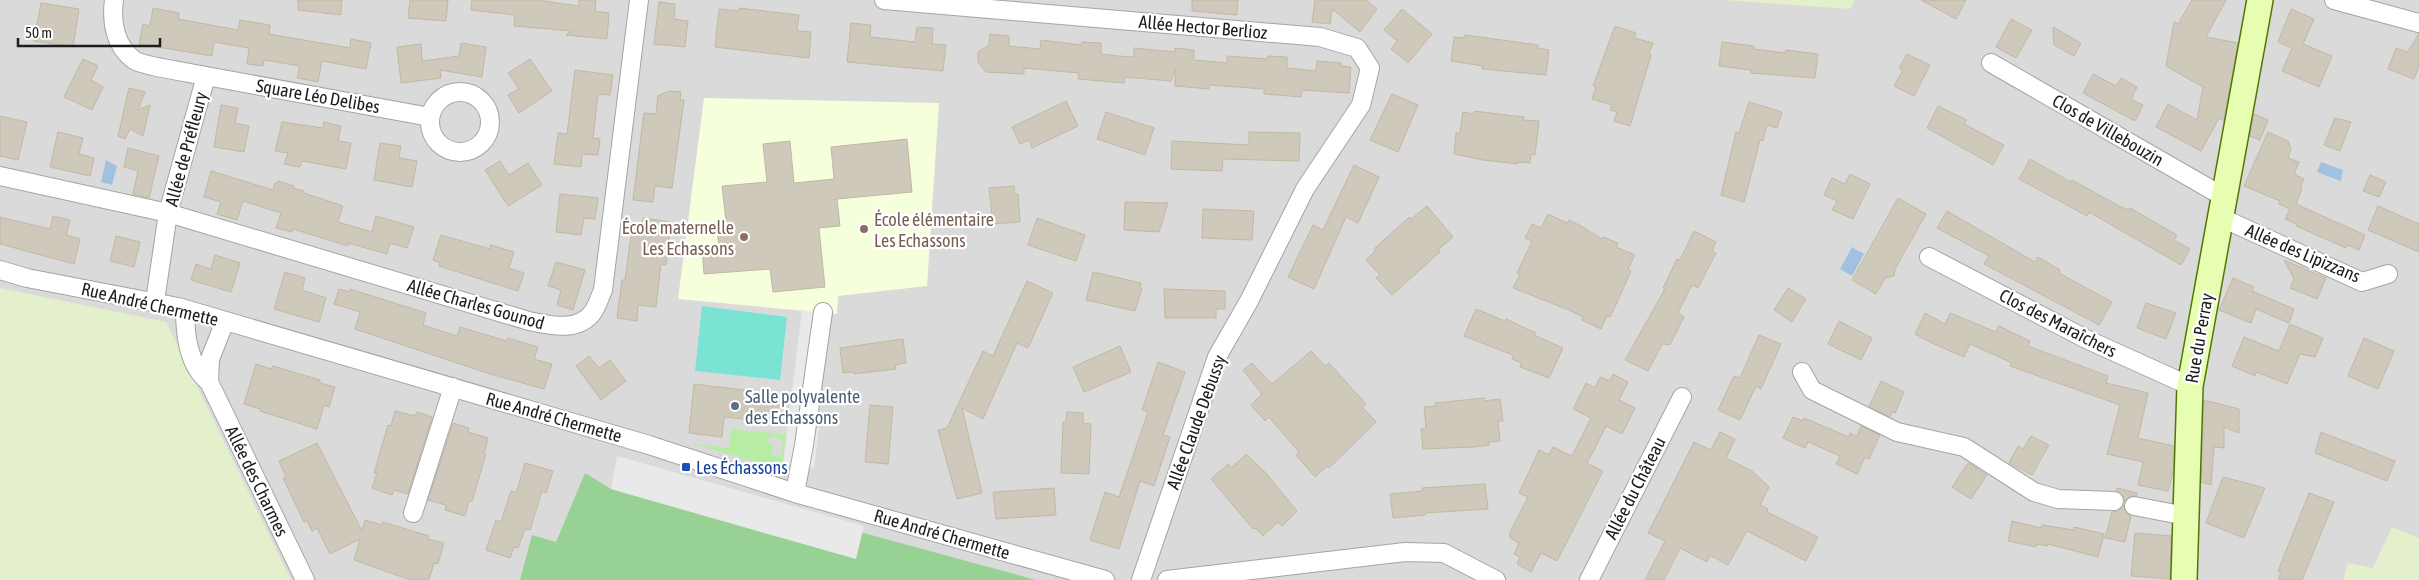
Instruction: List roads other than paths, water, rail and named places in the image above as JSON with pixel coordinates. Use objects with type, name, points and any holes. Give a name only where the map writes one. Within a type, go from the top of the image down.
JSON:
[{"type":"street","name":"Allée de Préfleury","points":[[114,0],[112,14],[117,39],[134,61],[206,76],[168,213],[154,301]]},
{"type":"street","name":"Allée Charles Gounod","points":[[0,176],[168,213],[529,321],[560,328],[579,322],[592,314],[603,290],[639,0]]},
{"type":"street","name":"Allée Hector Berlioz","points":[[884,0],[1320,37],[1357,48],[1370,68],[1361,105],[1305,189]]},
{"type":"street","name":"Rue du Perray","points":[[2184,580],[2190,386],[2260,0]]},
{"type":"street","points":[[2334,0],[2419,22]]},
{"type":"street","name":"Clos de Villebouzin","points":[[1991,63],[2222,207]]},
{"type":"street","name":"Square Léo Delibes","points":[[206,76],[430,117]]},
{"type":"street","name":"Allée Claude Debussy","points":[[1141,580],[1217,356],[1249,301],[1305,189]]},
{"type":"street","name":"Allée des Lipizzans","points":[[2222,207],[2362,282],[2388,274]]},
{"type":"street","name":"Clos des Maraîchers","points":[[1929,257],[2086,339],[2190,386]]},
{"type":"street","name":"Rue André Chermette","points":[[0,270],[27,278],[154,301],[185,309],[649,445],[795,493],[1105,580]]},
{"type":"street","name":"Allée des Charmes","points":[[185,309],[185,340],[202,376],[209,382],[305,580]]},
{"type":"street","points":[[795,493],[804,445],[822,312]]},
{"type":"street","name":"Allée des Charmes","points":[[209,382],[210,359],[225,321]]},
{"type":"street","points":[[1802,372],[1812,390],[1897,432],[1964,447],[2034,492],[2058,499],[2114,501]]},
{"type":"street","points":[[413,513],[453,387]]},
{"type":"street","name":"Allée du Château","points":[[1589,580],[1682,396]]},
{"type":"street","points":[[2134,506],[2186,516]]},
{"type":"street","points":[[1167,580],[1405,552],[1444,553],[1496,580]]},
{"type":"place","name":"École élémentaire Les Echassons","points":[[864,229]]},
{"type":"place","name":"École maternelle Les Echassons","points":[[744,237]]},
{"type":"place","name":"Salle polyvalente des Echassons","points":[[735,406]]},
{"type":"place","name":"Les Échassons","points":[[686,467]]}]
